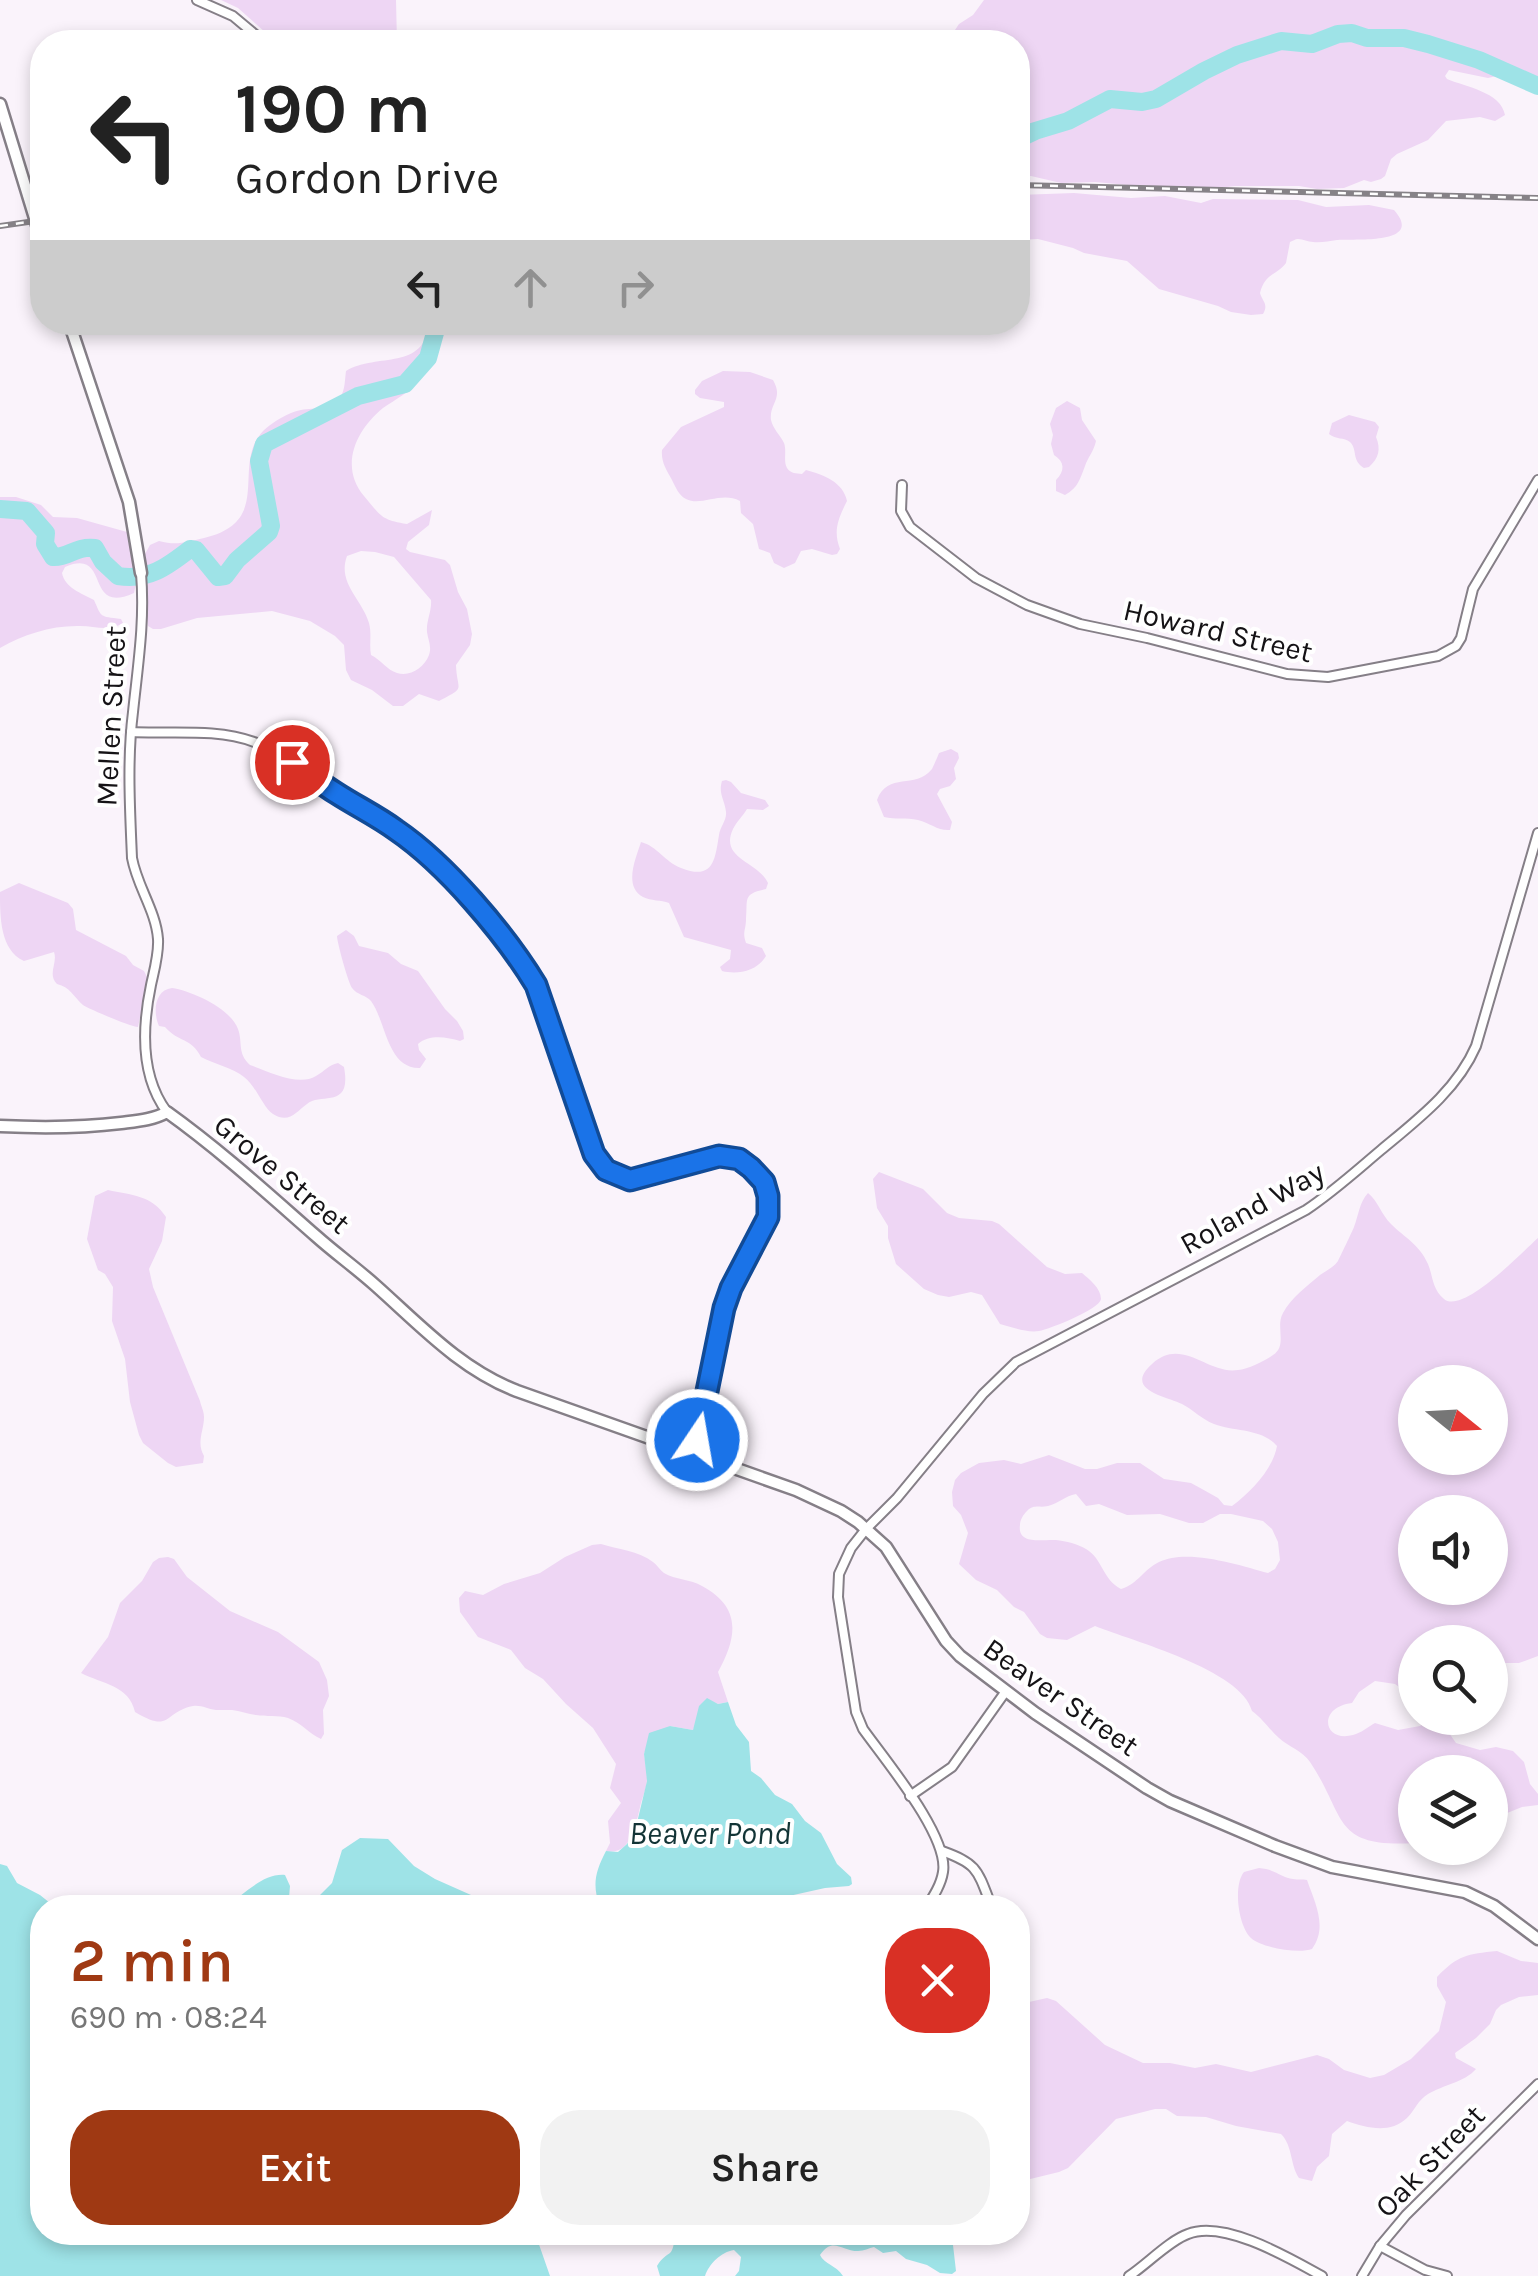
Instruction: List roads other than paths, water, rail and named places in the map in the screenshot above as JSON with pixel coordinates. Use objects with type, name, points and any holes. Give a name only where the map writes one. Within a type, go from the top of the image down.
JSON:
[{"type":"street","points":[[197,0],[233,16],[250,30]]},
{"type":"street","points":[[0,104],[30,202]]},
{"type":"street","name":"Mellen Street","points":[[73,335],[129,502],[142,577],[141,658],[132,732],[132,858],[158,938],[145,1048],[151,1086],[167,1112]]},
{"type":"street","name":"Howard Street","points":[[902,486],[902,511],[910,527],[976,578],[1027,605],[1080,624],[1257,666],[1328,677],[1438,656],[1456,646],[1473,589],[1538,480]]},
{"type":"street","points":[[132,732],[221,735],[254,742],[292,762],[426,852],[498,933],[536,985],[594,1154],[606,1170],[630,1180],[719,1156],[739,1159],[764,1182],[768,1217],[724,1308],[694,1454]]},
{"type":"street","name":"Roland Way","points":[[942,1851],[933,1830],[856,1712],[838,1597],[839,1574],[851,1548],[983,1394],[1016,1362],[1306,1210],[1337,1189],[1445,1093],[1469,1064],[1476,1046],[1538,834]]},
{"type":"street","points":[[0,1126],[94,1126],[156,1118],[167,1112]]},
{"type":"street","name":"Grove Street","points":[[167,1112],[237,1166],[454,1356],[494,1382]]},
{"type":"street","name":"Beaver Street","points":[[494,1382],[796,1490],[841,1511],[886,1547],[946,1641],[979,1672],[1139,1783],[1182,1806],[1332,1866],[1465,1892],[1504,1913],[1536,1937]]},
{"type":"street","points":[[910,1796],[952,1767],[1006,1691]]},
{"type":"street","points":[[934,1895],[944,1870],[942,1851],[974,1868],[987,1895]]},
{"type":"street","points":[[1536,1937],[1538,1923]]},
{"type":"street","name":"Oak Street","points":[[1362,2276],[1380,2246],[1432,2187],[1538,2084]]},
{"type":"street","points":[[1129,2276],[1188,2234],[1210,2230],[1258,2244],[1322,2276]]},
{"type":"street","points":[[1380,2246],[1425,2270],[1447,2276]]},
{"type":"water","name":"Beaver Pond","points":[[707,1698],[718,1704],[728,1702],[736,1725],[749,1742],[751,1771],[821,1833],[852,1884],[794,1895],[597,1895],[597,1872],[606,1851],[618,1852],[635,1831],[647,1781],[644,1754],[649,1733],[670,1726],[693,1730],[699,1706]]},
{"type":"water","points":[[360,1838],[388,1839],[414,1866],[471,1895],[320,1895],[332,1883],[342,1850]]},
{"type":"water","points":[[0,1864],[7,1866],[17,1883],[40,1895],[30,1895],[30,2245],[539,2245],[550,2276],[0,2276]]},
{"type":"water","points":[[277,1875],[285,1875],[289,1895],[242,1895]]},
{"type":"water","points":[[673,2245],[833,2245],[820,2255],[843,2276],[735,2276],[741,2257],[734,2250],[716,2259],[705,2276],[660,2276],[657,2266]]},
{"type":"water","points":[[833,2245],[953,2245],[956,2271],[940,2273],[896,2251],[883,2253],[874,2247],[858,2251]]},
{"type":"waterway","points":[[1030,133],[1068,121],[1110,99],[1156,99],[1237,55],[1281,41],[1312,44],[1338,34],[1404,38],[1428,44],[1479,60],[1538,86]]},
{"type":"waterway","points":[[0,509],[27,511],[46,533],[45,544],[53,557],[95,548],[118,576],[129,577],[157,571],[190,549],[196,550],[218,577],[225,576],[271,526],[259,461],[264,444],[358,396],[405,384],[428,358],[434,335]]},
{"type":"railway","points":[[1030,185],[1538,198]]},
{"type":"railway","points":[[0,226],[30,222]]}]
